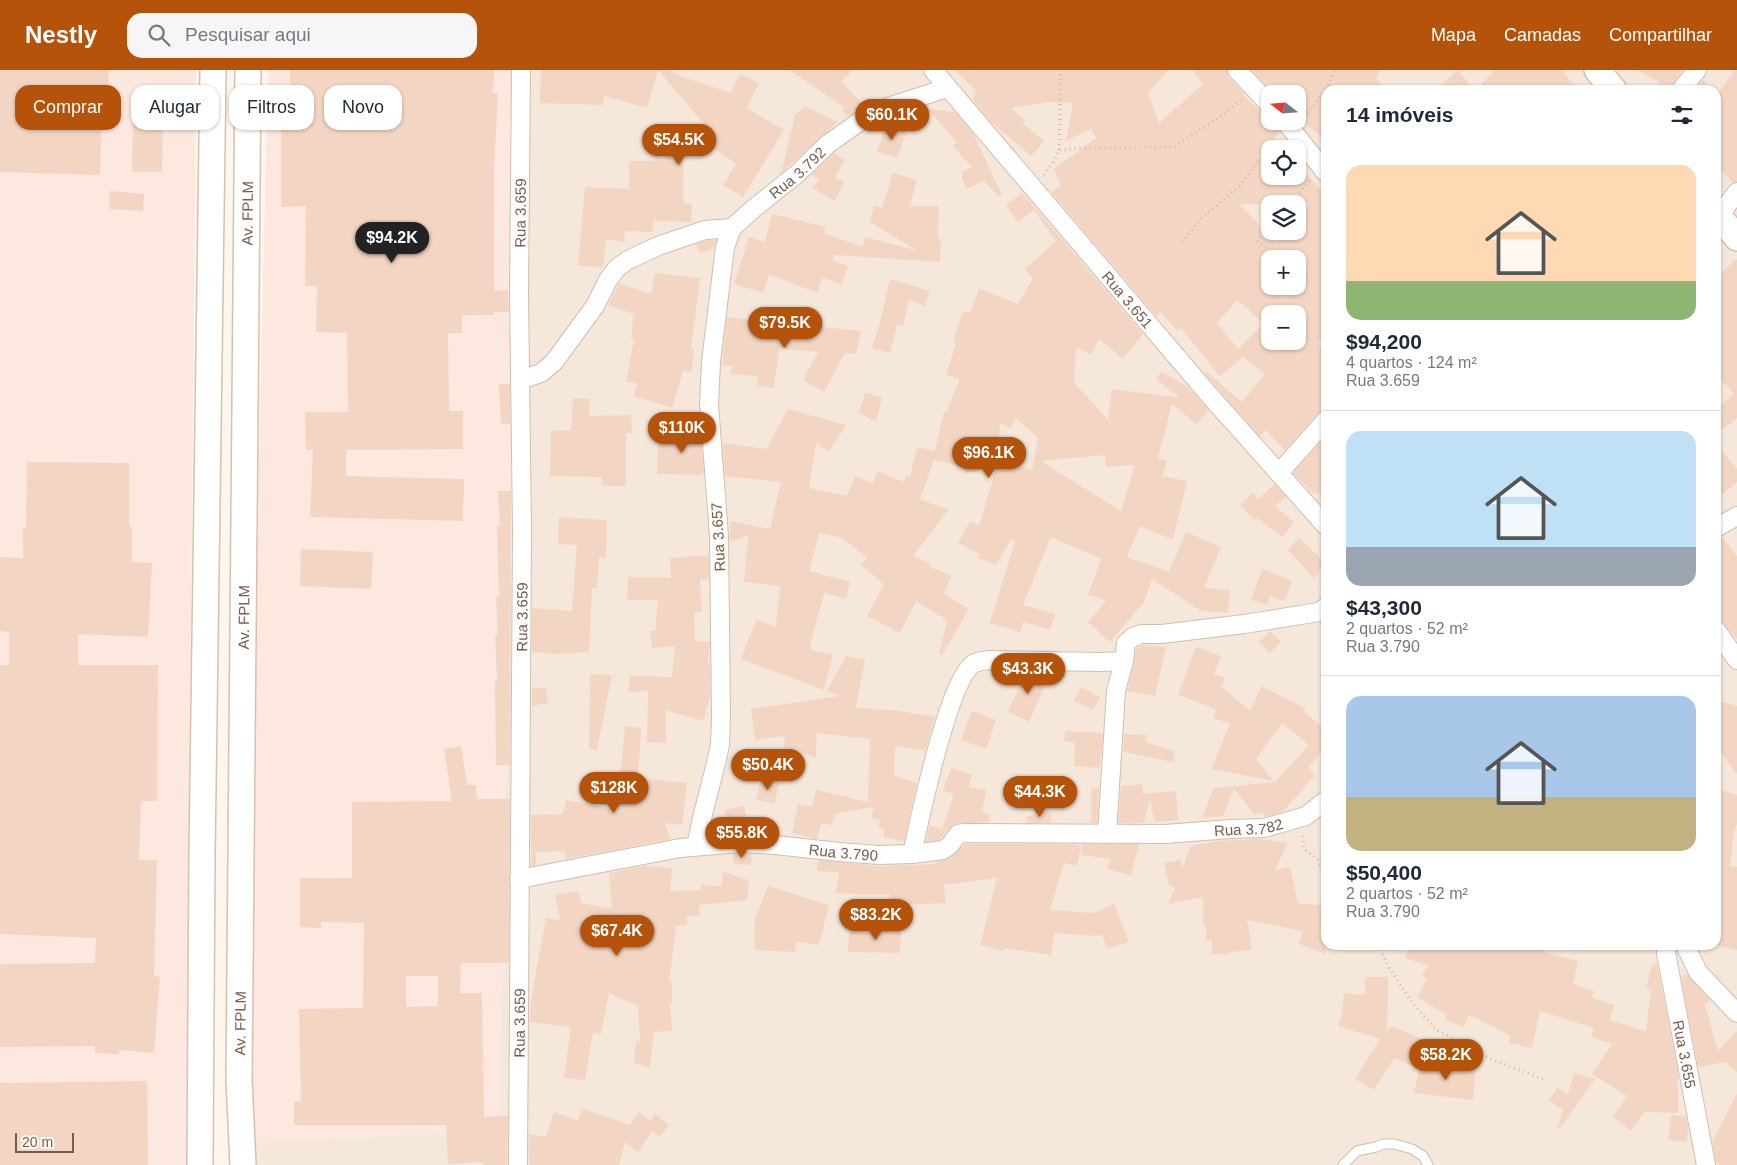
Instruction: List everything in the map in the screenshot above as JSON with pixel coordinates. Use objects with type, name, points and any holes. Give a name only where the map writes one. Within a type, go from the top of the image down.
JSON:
[{"type":"main road","points":[[200,1165],[202,855],[213,70]]},
{"type":"main road","name":"Av. FPLM","points":[[243,1165],[239,1070],[248,70]]},
{"type":"main road","points":[[1597,70],[1610,85]]},
{"type":"main road","points":[[1721,218],[1737,238]]},
{"type":"street","name":"Rua 3.659","points":[[518,1165],[522,530],[520,380],[521,70]]},
{"type":"street","name":"Rua 3.651","points":[[933,70],[1210,396],[1321,520]]},
{"type":"street","points":[[1237,70],[1261,96]]},
{"type":"street","points":[[1685,85],[1697,70]]},
{"type":"street","name":"Rua 3.792","points":[[732,228],[797,174],[828,144],[866,117],[888,107],[948,88]]},
{"type":"street","points":[[1292,130],[1321,167]]},
{"type":"street","points":[[1721,211],[1737,192]]},
{"type":"street","points":[[520,380],[540,373],[554,362],[595,306],[608,280],[617,268],[628,260],[658,246],[704,230],[732,228]]},
{"type":"street","name":"Rua 3.657","points":[[696,846],[720,745],[719,536],[710,396],[711,362],[721,267],[724,247],[732,228]]},
{"type":"street","points":[[1279,473],[1321,426]]},
{"type":"street","points":[[1721,525],[1737,516]]},
{"type":"street","points":[[1107,833],[1116,691],[1124,661],[1126,643],[1133,637],[1141,634],[1162,634],[1244,624],[1321,611]]},
{"type":"street","points":[[1721,637],[1737,660]]},
{"type":"street","points":[[912,854],[934,760],[951,705],[964,677],[974,663],[988,660],[1124,661]]},
{"type":"street","name":"Rua 3.782","points":[[1164,834],[1231,828],[1264,828],[1306,816],[1321,804]]},
{"type":"street","name":"Rua 3.790","points":[[519,879],[696,846],[738,843],[879,855],[912,854],[943,850],[950,845],[956,836],[964,833],[1164,834]]},
{"type":"street","name":"Rua 3.655","points":[[1666,950],[1676,1014],[1706,1165]]},
{"type":"street","points":[[1687,950],[1698,972],[1737,1013]]},
{"type":"lane","points":[[1343,1165],[1357,1151],[1383,1144],[1394,1144],[1412,1149],[1423,1156],[1428,1165]]},
{"type":"path","points":[[1034,188],[1054,161],[1059,150],[1061,70]]},
{"type":"path","points":[[1328,85],[1336,70]]},
{"type":"path","points":[[1059,150],[1174,147],[1217,119],[1254,89]]},
{"type":"path","points":[[1306,110],[1321,94]]},
{"type":"path","points":[[1182,242],[1201,218],[1240,185],[1258,161],[1287,130]]},
{"type":"path","points":[[1299,195],[1321,174]]},
{"type":"path","points":[[1261,236],[1256,241],[1268,250]]},
{"type":"path","points":[[1306,816],[1303,835],[1304,848],[1317,858],[1321,866]]},
{"type":"path","points":[[1380,950],[1390,969],[1413,1004],[1437,1030],[1491,1059],[1545,1080]]},
{"type":"shaded area","points":[[0,70],[196,70],[196,85],[131,85],[131,130],[195,130],[186,1165],[0,1165]]},
{"type":"shaded area","points":[[268,70],[523,70],[498,1131],[243,1142],[267,130],[314,130],[314,85],[268,85]]},
{"type":"shaded area","points":[[523,70],[1737,70],[1737,1165],[243,1165],[243,1142],[498,1131]]},
{"type":"building","points":[[0,70],[109,70],[108,85],[15,85],[15,130],[101,130],[100,175],[0,172]]},
{"type":"building","points":[[290,70],[494,70],[493,93],[498,94],[494,165],[494,290],[508,291],[509,312],[494,312],[494,315],[462,315],[462,333],[448,333],[449,411],[463,411],[463,449],[346,450],[346,476],[464,479],[463,521],[310,517],[313,450],[306,450],[305,412],[348,412],[347,333],[316,332],[317,286],[305,286],[306,206],[281,207],[281,130],[314,130],[314,85],[290,85]]},
{"type":"building","points":[[541,70],[658,70],[647,108],[604,96],[603,105],[540,103]]},
{"type":"building","points":[[658,70],[670,70],[683,77],[731,93],[740,74],[759,83],[747,108],[784,130],[743,197],[723,185],[736,164],[683,126],[683,203],[692,204],[691,222],[653,221],[653,232],[625,231],[624,242],[606,239],[603,268],[578,265],[585,187],[629,189],[629,161],[665,161],[666,125],[704,124]]},
{"type":"building","points":[[789,70],[854,70],[841,81],[864,106],[847,117],[842,111],[844,107]]},
{"type":"building","points":[[955,70],[1168,70],[1148,93],[1159,123],[1203,84],[1193,70],[1227,70],[1229,77],[1245,94],[1242,94],[1261,111],[1261,130],[1279,130],[1280,132],[1273,140],[1261,140],[1261,153],[1257,157],[1261,159],[1261,185],[1306,185],[1306,174],[1321,190],[1321,340],[1318,344],[1321,347],[1321,412],[1285,450],[1266,430],[1260,437],[1205,374],[1207,372],[1242,402],[1265,374],[1243,357],[1220,376],[1181,328],[1178,331],[1160,312],[1157,317],[1051,192],[1061,185],[1054,169],[1096,138],[1091,129],[1066,141],[1073,103],[1050,102],[1011,108],[1025,120],[1022,123],[1044,141],[1031,156],[990,121],[973,100],[976,90]]},
{"type":"building","points":[[1252,70],[1380,70],[1376,78],[1382,85],[1321,85],[1321,137],[1306,124],[1306,85],[1266,85]]},
{"type":"building","points":[[1457,70],[1470,85],[1441,85]]},
{"type":"building","points":[[1495,70],[1561,70],[1574,85],[1481,85]]},
{"type":"building","points":[[1637,70],[1683,70],[1672,85],[1657,85],[1659,82]]},
{"type":"building","points":[[1735,70],[1737,70],[1737,182],[1733,182],[1721,171],[1721,89]]},
{"type":"building","points":[[1703,80],[1708,85],[1699,85]]},
{"type":"building","points":[[805,106],[838,122],[781,173],[795,115]]},
{"type":"building","points":[[928,109],[955,112],[974,135],[1002,195],[999,197],[984,181],[967,189],[962,178],[962,172],[972,167],[953,146],[957,142]]},
{"type":"building","points":[[886,124],[907,131],[897,158],[877,152]]},
{"type":"building","points":[[133,130],[163,130],[162,172],[132,172]]},
{"type":"building","points":[[834,153],[845,160],[835,177],[844,183],[834,201],[813,188],[819,179],[811,175]]},
{"type":"building","points":[[893,173],[917,180],[910,206],[939,206],[938,239],[941,239],[940,262],[834,255],[833,261],[848,266],[841,285],[822,277],[818,293],[769,275],[763,293],[734,284],[749,237],[765,242],[772,214],[826,227],[824,233],[862,247],[865,237],[918,251],[870,222],[874,206],[882,208]]},
{"type":"building","points":[[110,191],[144,194],[143,211],[109,209]]},
{"type":"building","points":[[1022,193],[1143,334],[1123,359],[1099,339],[1091,355],[1076,347],[1074,382],[1108,420],[1112,389],[1180,398],[1156,379],[1161,372],[1188,387],[1209,411],[1196,424],[1172,404],[1158,458],[1167,461],[1162,476],[1187,481],[1173,540],[1140,526],[1127,557],[1169,572],[1186,532],[1221,547],[1204,588],[1230,590],[1228,613],[1201,611],[1152,579],[1144,602],[1110,642],[1088,622],[1106,601],[1088,595],[1101,559],[1051,537],[1023,605],[1055,614],[1050,630],[1023,622],[1020,632],[990,623],[1015,541],[1011,539],[996,565],[978,558],[979,554],[958,543],[970,521],[979,526],[1000,461],[1032,470],[1038,438],[1016,418],[1011,428],[1000,423],[998,455],[992,451],[978,471],[965,473],[966,467],[934,460],[920,499],[948,510],[913,556],[931,564],[929,567],[951,575],[944,594],[969,609],[942,655],[939,654],[947,620],[916,601],[900,633],[867,616],[884,584],[861,565],[867,558],[842,538],[819,533],[809,571],[850,582],[846,599],[824,593],[810,646],[811,650],[833,654],[824,690],[741,659],[756,620],[776,627],[780,586],[744,582],[748,536],[730,541],[730,521],[770,529],[781,482],[725,476],[723,443],[766,449],[788,409],[846,425],[829,452],[816,443],[809,488],[847,496],[855,476],[873,483],[877,471],[904,482],[906,475],[910,476],[917,447],[935,451],[944,411],[946,412],[960,379],[946,375],[956,343],[953,342],[963,311],[970,313],[979,289],[1018,304],[1033,278],[1025,269],[1056,241],[1034,210],[1018,222],[1006,205]],"holes":[[[1105,455],[1106,467],[1135,465],[1121,511],[1041,461]]]},
{"type":"building","points":[[707,240],[716,240],[714,249],[699,253],[696,244]]},
{"type":"building","points":[[1737,259],[1737,418],[1721,430],[1721,404],[1734,394],[1721,380],[1721,273]]},
{"type":"building","points":[[655,273],[700,278],[691,349],[694,349],[692,372],[683,371],[672,408],[634,396],[637,383],[626,382],[634,339],[631,339],[634,314],[608,305],[619,283],[651,294]]},
{"type":"building","points":[[890,279],[930,291],[925,306],[909,300],[903,326],[897,325],[890,353],[872,348]]},
{"type":"building","points":[[727,317],[861,331],[856,354],[845,353],[824,392],[803,380],[818,352],[779,348],[774,388],[757,386],[758,376],[731,374],[732,366],[722,365]]},
{"type":"building","points":[[499,384],[510,384],[510,424],[501,424]]},
{"type":"building","points":[[865,393],[882,397],[876,422],[859,413]]},
{"type":"building","points":[[573,398],[590,399],[589,416],[631,415],[632,433],[626,433],[626,486],[602,486],[602,477],[550,476],[551,431],[571,430]]},
{"type":"building","points":[[691,421],[700,427],[704,474],[657,474],[658,442],[676,442]]},
{"type":"building","points":[[1321,442],[1321,495],[1312,492],[1293,473]]},
{"type":"building","points":[[1721,449],[1737,469],[1737,482],[1721,495]]},
{"type":"building","points":[[27,462],[129,463],[129,527],[132,527],[132,562],[152,563],[148,637],[78,634],[78,665],[158,665],[157,801],[141,801],[139,860],[157,860],[154,976],[160,977],[154,1053],[119,1050],[119,1054],[95,1053],[95,1046],[0,1047],[0,964],[95,963],[96,938],[0,934],[0,665],[9,665],[9,632],[0,631],[0,557],[23,558],[23,528],[26,528]]},
{"type":"building","points":[[1275,484],[1286,497],[1275,506],[1294,522],[1282,537],[1257,518],[1254,520],[1240,505],[1253,493],[1258,499]]},
{"type":"building","points":[[498,491],[511,491],[510,765],[496,765],[495,681],[497,681],[495,635],[498,634],[496,597],[499,597],[497,526],[500,526]]},
{"type":"building","points":[[559,517],[607,520],[606,558],[599,558],[597,588],[592,588],[589,652],[559,654],[532,652],[532,608],[572,611],[577,545],[558,544]]},
{"type":"building","points":[[1721,537],[1737,556],[1737,639],[1721,622]]},
{"type":"building","points":[[1299,538],[1321,559],[1321,568],[1315,579],[1288,550]]},
{"type":"building","points":[[301,549],[373,552],[371,589],[300,586]]},
{"type":"building","points":[[709,555],[709,579],[700,580],[702,612],[694,613],[695,641],[710,642],[708,665],[710,665],[710,698],[703,721],[666,710],[666,743],[647,742],[648,691],[628,692],[630,676],[672,677],[675,646],[652,648],[650,631],[655,631],[658,600],[627,600],[628,577],[671,578],[670,558]]},
{"type":"building","points":[[1262,569],[1292,580],[1285,601],[1270,596],[1267,605],[1251,600]]},
{"type":"building","points":[[1270,631],[1281,642],[1270,653],[1259,642]]},
{"type":"building","points":[[1143,645],[1166,647],[1155,696],[1127,691],[1136,648]]},
{"type":"building","points":[[1196,647],[1221,656],[1214,674],[1225,677],[1222,687],[1250,711],[1262,686],[1306,709],[1304,712],[1321,726],[1321,752],[1308,768],[1315,775],[1283,812],[1264,817],[1263,813],[1254,814],[1234,789],[1223,816],[1202,818],[1214,788],[1275,782],[1309,745],[1282,723],[1256,759],[1274,781],[1211,769],[1230,724],[1213,718],[1216,709],[1178,695]]},
{"type":"building","points":[[846,656],[865,659],[856,708],[893,710],[935,717],[925,751],[895,746],[894,776],[917,783],[904,841],[883,837],[885,829],[878,827],[880,820],[871,818],[874,807],[835,814],[832,825],[821,823],[817,839],[792,833],[798,804],[812,807],[816,790],[868,802],[870,739],[817,733],[816,758],[784,747],[785,736],[755,740],[751,709],[840,696],[827,691]]},
{"type":"building","points":[[1025,671],[1038,672],[1036,680],[1044,672],[1051,672],[1029,722],[1008,712]]},
{"type":"building","points":[[590,674],[612,675],[597,750],[589,749]]},
{"type":"building","points":[[546,687],[548,703],[532,706],[532,689]]},
{"type":"building","points":[[1081,687],[1100,697],[1093,710],[1074,701]]},
{"type":"building","points":[[1721,701],[1737,706],[1737,774],[1721,753]]},
{"type":"building","points":[[972,711],[996,720],[986,749],[961,740]]},
{"type":"building","points":[[625,726],[641,728],[638,778],[687,783],[682,825],[665,823],[670,839],[566,859],[565,851],[536,852],[536,865],[531,866],[531,815],[563,814],[566,800],[617,810]]},
{"type":"building","points":[[1065,731],[1103,733],[1100,768],[1074,766],[1075,743],[1064,741]]},
{"type":"building","points":[[1124,734],[1147,735],[1146,742],[1175,751],[1173,762],[1123,752]]},
{"type":"building","points":[[461,746],[467,785],[476,785],[477,799],[510,799],[509,963],[461,963],[460,993],[482,993],[484,1117],[508,1116],[507,1165],[483,1165],[483,1162],[448,1164],[446,1125],[294,1125],[294,1102],[301,1102],[299,1009],[363,1008],[364,923],[321,922],[321,928],[300,927],[300,878],[352,878],[352,802],[452,801],[444,749]],"holes":[[[406,976],[438,976],[438,1006],[406,1007]]]},
{"type":"building","points":[[951,768],[972,775],[969,787],[986,790],[982,813],[990,815],[989,822],[956,824],[949,828],[939,840],[926,842],[929,827],[942,829],[954,794],[943,791]]},
{"type":"building","points":[[761,778],[779,782],[775,803],[756,800]]},
{"type":"building","points":[[1142,784],[1143,794],[1176,791],[1178,820],[1155,822],[1150,799],[1144,823],[1118,823],[1121,786]]},
{"type":"building","points":[[1099,788],[1097,823],[1091,823],[1091,789]]},
{"type":"building","points":[[1721,790],[1737,795],[1737,823],[1730,866],[1737,867],[1737,950],[1721,946]]},
{"type":"building","points":[[744,806],[749,833],[728,833],[724,810]]},
{"type":"building","points":[[1050,811],[1052,823],[1028,823],[1026,817]]},
{"type":"building","points":[[1258,839],[1288,843],[1274,871],[1290,867],[1298,903],[1321,905],[1321,950],[1326,950],[1326,954],[1299,944],[1303,931],[1247,920],[1252,950],[1230,952],[1230,954],[1212,954],[1212,940],[1206,940],[1206,926],[1203,926],[1203,897],[1168,904],[1175,887],[1169,885],[1164,863],[1181,860],[1182,869],[1191,846],[1217,841]]},
{"type":"building","points":[[965,844],[1073,844],[1081,846],[1077,866],[1064,863],[1050,910],[1094,913],[1114,904],[1129,942],[1107,949],[1102,934],[1097,936],[1054,933],[1051,955],[1005,948],[1004,951],[980,945],[997,878],[944,885],[946,903],[890,905],[889,894],[836,893],[839,872],[817,871],[818,860],[878,866],[935,864],[935,862],[949,859]]},
{"type":"building","points":[[1082,844],[1139,844],[1131,875],[1107,869],[1110,859],[1081,855]]},
{"type":"building","points":[[732,854],[752,854],[751,865],[734,864]]},
{"type":"building","points":[[642,866],[672,868],[670,891],[701,890],[701,885],[722,886],[723,872],[749,880],[747,900],[699,905],[700,915],[687,916],[687,925],[676,926],[669,983],[672,982],[672,1003],[670,1003],[672,1031],[654,1032],[650,1067],[634,1063],[636,1041],[640,1041],[638,1006],[609,993],[601,1034],[593,1032],[585,1080],[564,1078],[571,1027],[530,1022],[530,1006],[546,918],[560,920],[555,895],[579,891],[581,903],[612,909],[609,873]]},
{"type":"building","points":[[768,886],[829,905],[819,945],[796,942],[795,952],[754,950],[755,919]]},
{"type":"building","points":[[877,926],[901,927],[900,953],[848,952],[849,932],[877,933]]},
{"type":"building","points":[[1408,950],[1543,950],[1543,952],[1578,961],[1573,984],[1594,991],[1592,998],[1614,1005],[1610,1020],[1646,1032],[1651,990],[1646,988],[1652,965],[1657,963],[1678,1072],[1678,1113],[1644,1112],[1631,1131],[1613,1117],[1627,1096],[1592,1074],[1612,1044],[1591,1037],[1594,1028],[1540,1011],[1532,1048],[1509,1043],[1511,1036],[1469,1015],[1464,1027],[1445,1019],[1447,1015],[1417,997],[1427,979],[1422,976],[1428,966],[1405,958]]},
{"type":"building","points":[[1687,974],[1710,1000],[1705,1005],[1718,1051],[1737,1031],[1737,1072],[1725,1062],[1698,1067],[1681,977]]},
{"type":"building","points":[[1365,977],[1388,977],[1387,1031],[1391,1026],[1427,1041],[1416,1067],[1394,1058],[1374,1090],[1355,1079],[1380,1039],[1338,1026],[1342,1013],[1344,993],[1365,995]]},
{"type":"building","points":[[1421,1061],[1476,1068],[1473,1100],[1414,1093]]},
{"type":"building","points":[[1574,1073],[1595,1079],[1560,1128],[1558,1127],[1563,1110],[1549,1100],[1558,1088],[1568,1095]]},
{"type":"building","points":[[147,1081],[148,1165],[0,1165],[0,1083]]},
{"type":"building","points":[[1737,1094],[1737,1165],[1721,1165],[1716,1163],[1712,1141]]},
{"type":"building","points":[[582,1109],[630,1125],[639,1112],[650,1121],[655,1114],[669,1125],[660,1137],[652,1131],[638,1152],[625,1142],[619,1165],[529,1165],[529,1134],[546,1137],[554,1112],[578,1120]]},
{"type":"building","points":[[1671,1115],[1686,1117],[1688,1128],[1687,1142],[1668,1140]]}]
